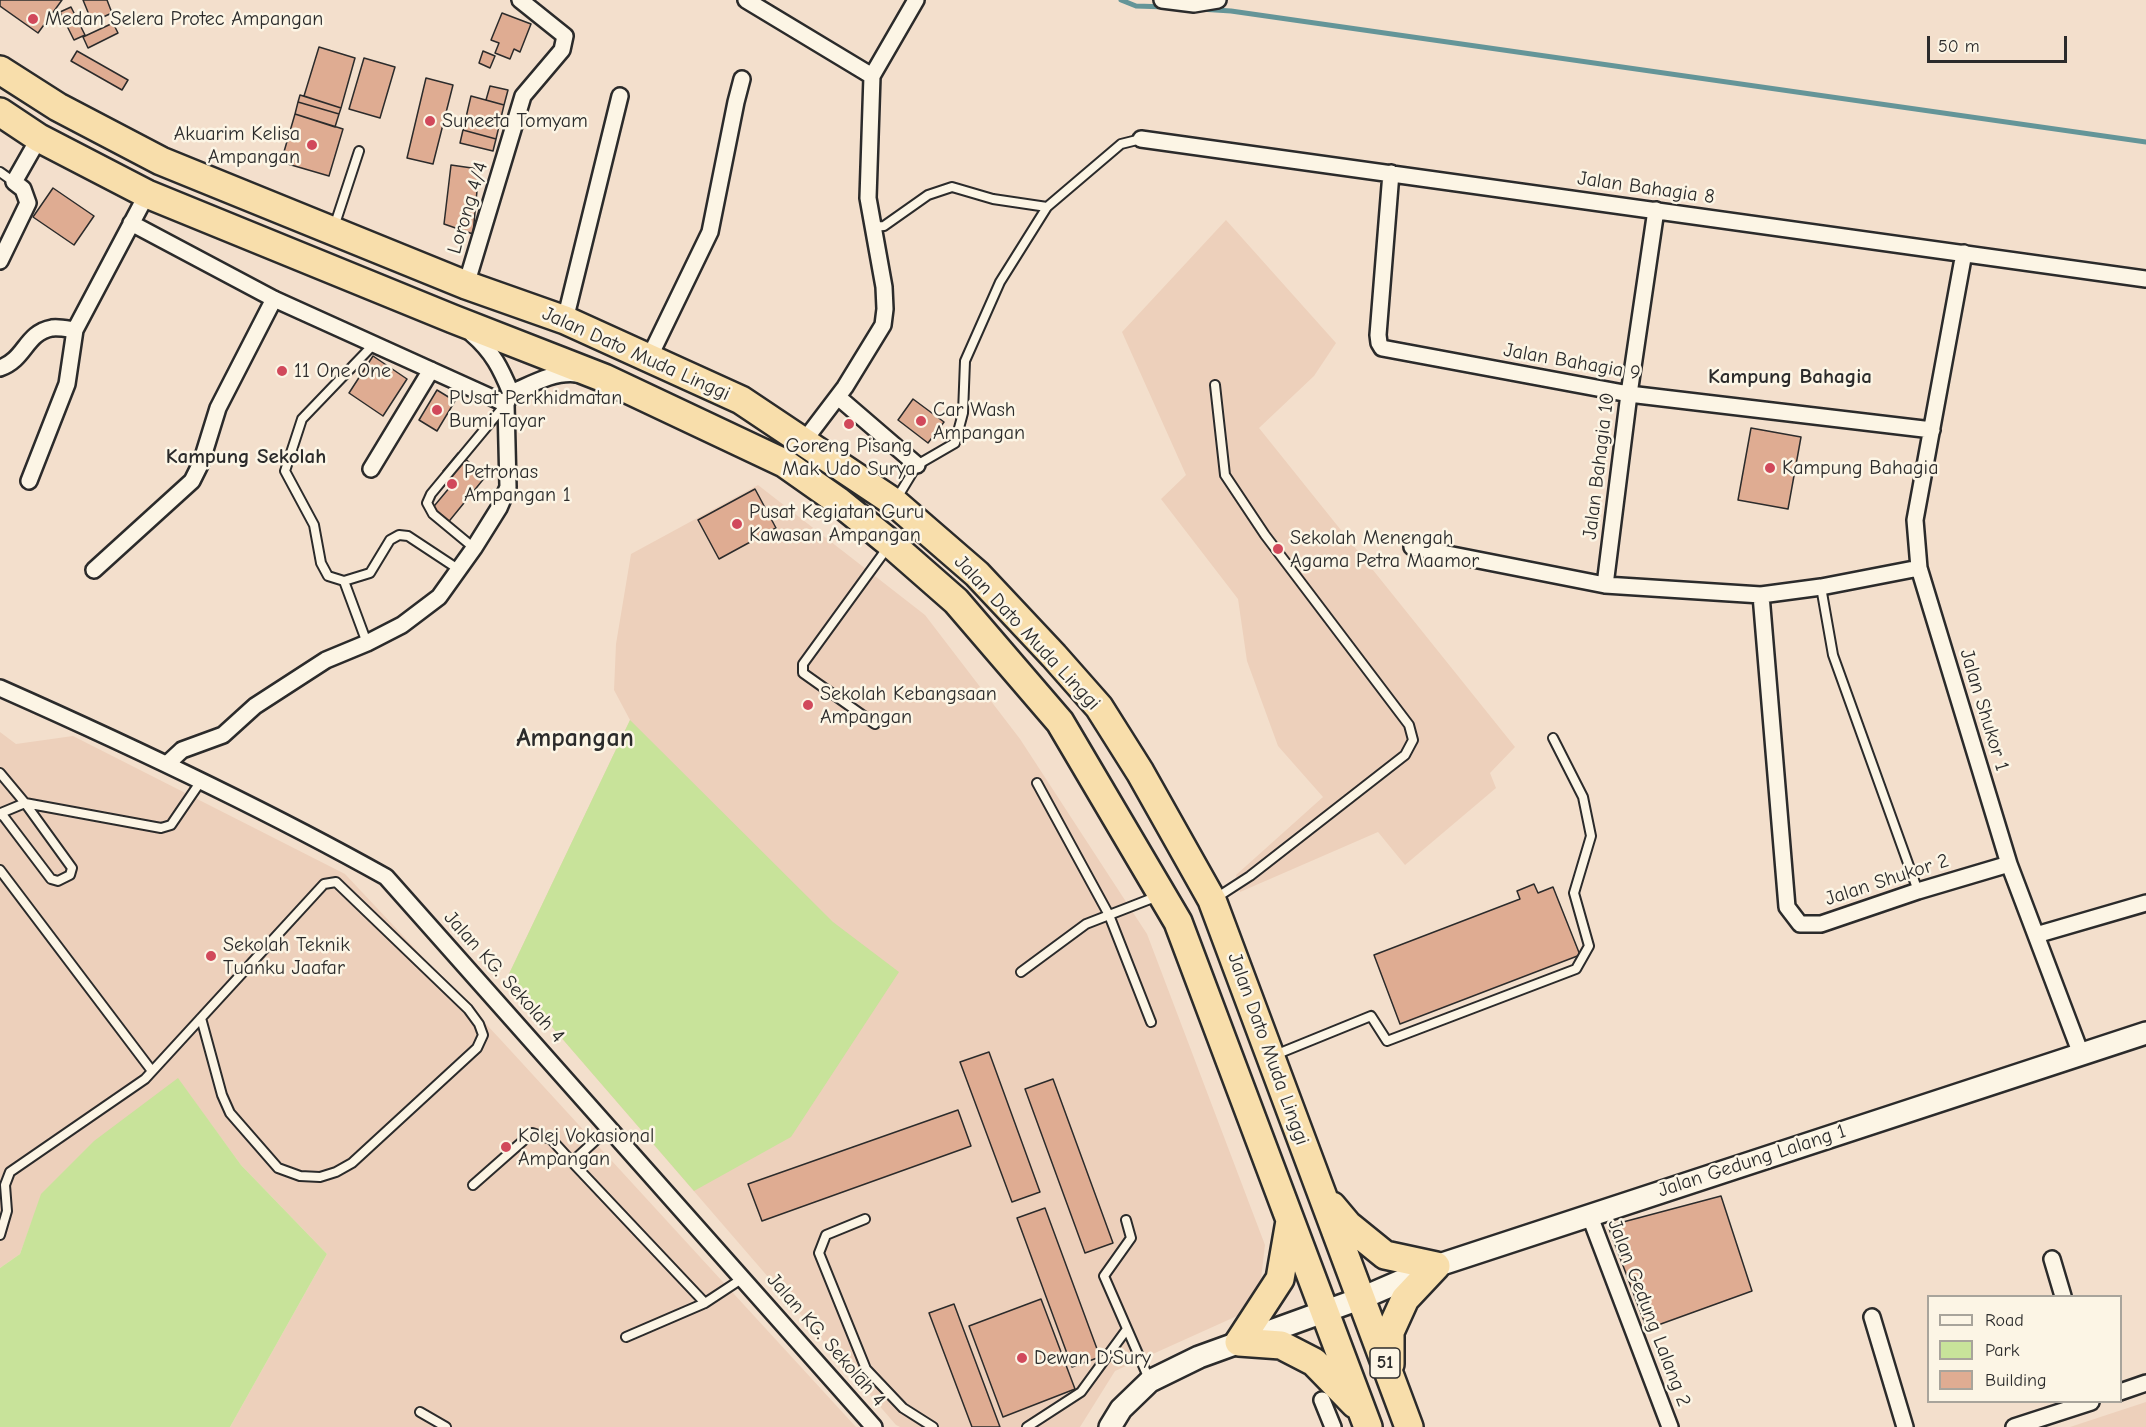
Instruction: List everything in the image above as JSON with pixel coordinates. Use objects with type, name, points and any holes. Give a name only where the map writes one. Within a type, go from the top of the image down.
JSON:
[{"type":"highway","name":"Jalan Dato Muda Linggi","points":[[0,70],[58,107],[161,161],[466,285],[565,320],[741,400],[895,503],[977,574],[1099,707],[1140,772],[1212,900],[1362,1298]]},
{"type":"highway","name":"Jalan Dato Muda Linggi","points":[[0,112],[39,138],[147,194],[604,378],[784,463],[838,501],[956,601],[1060,722],[1178,922],[1325,1312]]},
{"type":"highway","points":[[1322,1193],[1348,1225],[1385,1255],[1436,1266]]},
{"type":"highway","points":[[1291,1220],[1280,1279],[1239,1342],[1281,1345],[1314,1362],[1365,1419]]},
{"type":"highway","points":[[1390,1377],[1390,1332],[1405,1299],[1436,1266]]},
{"type":"highway","name":"51","points":[[1362,1298],[1409,1427]]},
{"type":"highway","name":"51","points":[[1325,1312],[1365,1419]]},
{"type":"street","name":"Lorong 4/4","points":[[466,285],[523,96],[562,50],[565,36],[520,0]]},
{"type":"street","points":[[746,0],[872,76]]},
{"type":"street","points":[[804,441],[838,397],[883,325],[884,287],[868,198],[872,76],[916,0]]},
{"type":"street","points":[[1162,0],[1194,4],[1218,0]]},
{"type":"street","points":[[649,358],[710,231],[742,79]]},
{"type":"street","points":[[565,320],[620,96]]},
{"type":"street","points":[[0,261],[28,203],[23,189],[15,182],[39,138]]},
{"type":"street","name":"Jalan Bahagia 8","points":[[1141,139],[2146,279]]},
{"type":"street","name":"Jalan Bahagia 9","points":[[1391,173],[1378,335],[1378,343],[1382,348],[1629,394],[1932,430]]},
{"type":"street","points":[[29,481],[67,384],[75,330],[147,194]]},
{"type":"street","name":"Jalan Bahagia 10","points":[[1605,585],[1629,394],[1656,210]]},
{"type":"street","points":[[131,223],[274,299],[431,370],[509,398],[546,378],[568,373],[604,378]]},
{"type":"street","name":"Jalan Shukor 1","points":[[1964,253],[1915,520],[1919,568],[2009,864]]},
{"type":"street","points":[[94,570],[192,482],[201,463],[218,408],[274,299]]},
{"type":"street","points":[[168,764],[182,750],[223,735],[255,706],[326,660],[368,643],[402,625],[439,597],[474,549],[500,508],[508,487],[509,398],[501,368],[486,346],[453,319]]},
{"type":"street","points":[[0,368],[18,358],[34,334],[53,327],[75,330]]},
{"type":"street","points":[[371,469],[431,370]]},
{"type":"street","points":[[838,397],[917,465]]},
{"type":"street","points":[[1412,547],[1605,585],[1761,595],[1821,587],[1919,568]]},
{"type":"street","name":"Jalan Shukor 2","points":[[1761,595],[1787,906],[1800,924],[1821,924],[1917,891],[2009,864]]},
{"type":"street","name":"Jalan KG. Sekolah 4","points":[[0,688],[168,764],[329,845],[386,877],[874,1427]]},
{"type":"street","points":[[2009,864],[2081,1054]]},
{"type":"street","points":[[2036,935],[2146,903]]},
{"type":"street","name":"Jalan Gedung Lalang 1","points":[[1150,1380],[1200,1357],[1362,1298],[1436,1266],[2146,1033]]},
{"type":"street","name":"Jalan Gedung Lalang 2","points":[[1589,1214],[1670,1427]]},
{"type":"street","points":[[2052,1259],[2063,1295]]},
{"type":"street","points":[[1872,1317],[1905,1427]]},
{"type":"street","points":[[1110,1427],[1121,1409],[1150,1380]]},
{"type":"street","points":[[2122,1392],[2146,1383]]},
{"type":"street","points":[[1322,1400],[1332,1427]]},
{"type":"street","points":[[2014,1427],[2085,1403]]},
{"type":"lane","points":[[895,503],[917,465],[955,443],[963,413],[965,361],[1000,282],[1047,207],[1122,144],[1141,139]]},
{"type":"lane","points":[[332,231],[359,151]]},
{"type":"lane","points":[[0,172],[15,182]]},
{"type":"lane","points":[[872,227],[884,226],[928,195],[952,187],[993,199],[1047,207]]},
{"type":"lane","points":[[374,344],[302,419],[285,471],[314,525],[321,564],[328,576],[344,581],[370,573],[390,540],[399,535],[408,536],[458,569]]},
{"type":"lane","points":[[1212,900],[1250,876],[1405,755],[1413,740],[1409,725],[1265,535],[1225,475],[1215,385]]},
{"type":"lane","points":[[474,549],[433,514],[427,503],[431,494],[509,398]]},
{"type":"lane","points":[[875,724],[803,673],[803,663],[891,544]]},
{"type":"lane","points":[[344,581],[368,643]]},
{"type":"lane","points":[[1821,587],[1833,655],[1917,891]]},
{"type":"lane","points":[[1271,1057],[1371,1016],[1387,1041],[1576,969],[1589,946],[1574,893],[1590,836],[1584,797],[1553,738]]},
{"type":"lane","points":[[0,773],[25,803],[72,868],[70,875],[58,881],[51,879],[1,814],[25,803],[161,828],[171,825],[201,781]]},
{"type":"lane","points":[[1037,783],[1109,915],[1151,1022]]},
{"type":"lane","points":[[0,870],[152,1071]]},
{"type":"lane","points":[[0,1235],[7,1211],[4,1185],[10,1172],[145,1079],[324,884],[336,882],[468,1009],[479,1024],[483,1035],[477,1048],[352,1163],[336,1172],[320,1177],[300,1176],[278,1168],[230,1113],[222,1095],[201,1018]]},
{"type":"lane","points":[[1021,972],[1086,924],[1162,894]]},
{"type":"lane","points":[[572,1162],[610,1127]]},
{"type":"lane","points":[[473,1185],[532,1133],[551,1139],[705,1303]]},
{"type":"lane","points":[[866,1219],[826,1235],[819,1253],[866,1369],[903,1408],[933,1427]]},
{"type":"lane","points":[[1126,1220],[1131,1238],[1104,1276],[1150,1380]]},
{"type":"lane","points":[[626,1337],[705,1303],[743,1278]]},
{"type":"lane","points":[[1027,1427],[1081,1392],[1127,1329]]},
{"type":"lane","points":[[420,1412],[446,1427]]},
{"type":"shaded area","name":"Sekolah Menengah Agama Petra Maamor","points":[[1226,220],[1336,343],[1314,376],[1259,428],[1515,747],[1490,773],[1496,788],[1405,865],[1378,832],[1240,892],[1236,875],[1323,797],[1278,746],[1247,661],[1238,599],[1161,499],[1186,475],[1122,332]]},
{"type":"shaded area","points":[[758,485],[925,615],[1020,739],[1147,934],[1265,1245],[1261,1279],[1237,1316],[1115,1371],[1080,1427],[900,1427],[896,1425],[508,976],[630,720],[614,690],[616,644],[631,554]]},
{"type":"shaded area","points":[[0,732],[16,744],[73,736],[345,874],[500,1039],[856,1427],[230,1427],[327,1254],[241,1165],[178,1079],[42,1194],[20,1254],[0,1268]]},
{"type":"shaded area","points":[[2146,1402],[2146,1427],[2070,1427]]},
{"type":"green space","points":[[630,720],[833,922],[899,972],[791,1137],[694,1191],[508,976]]},
{"type":"green space","points":[[178,1078],[241,1165],[327,1254],[230,1427],[0,1427],[0,1268],[20,1254],[41,1194],[94,1141]]},
{"type":"building","name":"Medan Selera Protec Ampangan","points":[[0,0],[62,0],[38,33],[0,6]]},
{"type":"building","points":[[83,0],[107,0],[112,13],[92,22]]},
{"type":"building","points":[[71,7],[85,35],[74,40],[60,12]]},
{"type":"building","points":[[502,13],[531,24],[520,52],[514,49],[510,59],[495,53],[499,43],[491,40]]},
{"type":"building","points":[[113,23],[118,33],[88,48],[83,37]]},
{"type":"building","points":[[319,47],[355,58],[341,108],[304,96]]},
{"type":"building","points":[[77,51],[128,80],[122,90],[71,61]]},
{"type":"building","points":[[483,51],[495,56],[490,68],[479,63]]},
{"type":"building","points":[[364,58],[395,67],[380,118],[349,109]]},
{"type":"building","name":"Suneeta Tomyam","points":[[426,78],[453,85],[433,164],[407,158]]},
{"type":"building","points":[[490,86],[508,90],[504,105],[486,100]]},
{"type":"building","points":[[300,95],[341,108],[339,114],[298,102]]},
{"type":"building","points":[[471,96],[504,105],[496,139],[463,130]]},
{"type":"building","points":[[298,102],[339,114],[335,127],[295,114]]},
{"type":"building","name":"Akuarim Kelisa Ampangan","points":[[295,114],[343,129],[329,176],[281,162]]},
{"type":"building","points":[[463,130],[496,139],[493,151],[460,143]]},
{"type":"building","points":[[451,165],[479,169],[473,234],[444,224]]},
{"type":"building","points":[[53,188],[94,216],[74,245],[33,217]]},
{"type":"building","points":[[373,356],[407,379],[383,416],[349,393]]},
{"type":"building","name":"PUsat Perkhidmatan Bumi Tayar","points":[[437,390],[455,401],[437,431],[419,420]]},
{"type":"building","name":"Car Wash Ampangan","points":[[913,399],[944,422],[928,443],[898,420]]},
{"type":"building","name":"Kampung Bahagia","points":[[1751,428],[1801,437],[1788,509],[1738,500]]},
{"type":"building","points":[[458,453],[486,476],[446,525],[430,511],[455,481],[443,471]]},
{"type":"building","name":"Pusat Kegiatan Guru Kawasan Ampangan","points":[[755,489],[776,528],[719,559],[698,520]]},
{"type":"building","points":[[1534,884],[1538,893],[1553,887],[1580,955],[1400,1024],[1374,955],[1520,899],[1517,891]]},
{"type":"building","points":[[989,1052],[1040,1192],[1012,1202],[960,1062]]},
{"type":"building","points":[[1053,1079],[1113,1243],[1085,1253],[1025,1089]]},
{"type":"building","points":[[958,1110],[971,1146],[762,1221],[748,1184]]},
{"type":"building","points":[[1721,1196],[1752,1291],[1647,1329],[1608,1226]]},
{"type":"building","points":[[1045,1208],[1100,1357],[1072,1367],[1017,1218]]},
{"type":"building","name":"Dewan D'Sury","points":[[1041,1299],[1075,1389],[1003,1417],[969,1326]]},
{"type":"building","points":[[954,1304],[1000,1427],[972,1427],[929,1313]]},
{"type":"waterway","points":[[1121,0],[1136,6],[1167,7]]},
{"type":"waterway","points":[[1200,9],[1231,11],[2146,142]]},
{"type":"place","name":"Medan Selera Protec Ampangan","points":[[33,19]]},
{"type":"place","name":"Suneeta Tomyam","points":[[430,121]]},
{"type":"place","name":"Akuarim Kelisa Ampangan","points":[[312,145]]},
{"type":"place","name":"11 One One","points":[[282,371]]},
{"type":"place","name":"PUsat Perkhidmatan Bumi Tayar","points":[[437,410]]},
{"type":"place","name":"Car Wash Ampangan","points":[[921,421]]},
{"type":"place","name":"Goreng Pisang Mak Udo Surya","points":[[849,424]]},
{"type":"place","name":"Kampung Bahagia","points":[[1770,468]]},
{"type":"place","name":"Petronas Ampangan 1","points":[[452,484]]},
{"type":"place","name":"Pusat Kegiatan Guru Kawasan Ampangan","points":[[737,524]]},
{"type":"place","name":"Sekolah Menengah Agama Petra Maamor","points":[[1278,549]]},
{"type":"place","name":"Sekolah Kebangsaan Ampangan","points":[[808,705]]},
{"type":"place","name":"Sekolah Teknik Tuanku Jaafar","points":[[211,956]]},
{"type":"place","name":"Kolej Vokasional Ampangan","points":[[506,1147]]},
{"type":"place","name":"Dewan D'Sury","points":[[1022,1358]]},
{"type":"district","name":"Kampung Bahagia","points":[[1790,377]]},
{"type":"district","name":"Kampung Sekolah","points":[[246,457]]},
{"type":"district","name":"Ampangan","points":[[575,739]]}]
